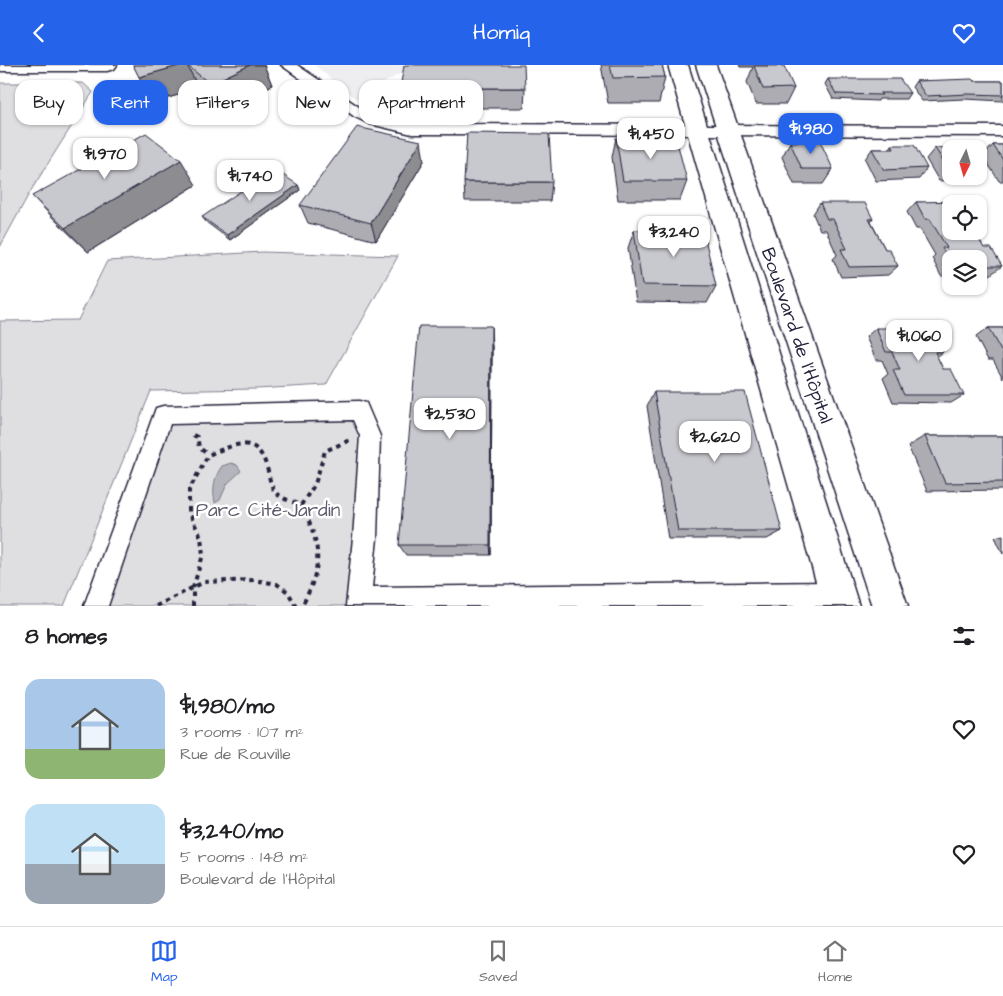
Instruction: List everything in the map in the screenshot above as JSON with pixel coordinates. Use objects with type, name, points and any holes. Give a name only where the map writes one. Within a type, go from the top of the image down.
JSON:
[{"type":"main road","points":[[0,65],[27,65]]},
{"type":"main road","points":[[34,65],[107,65]]},
{"type":"main road","name":"Boulevard de l'Hôpital","points":[[678,65],[839,600]]},
{"type":"main road","name":"Boulevard de l'Hôpital","points":[[706,65],[890,606]]},
{"type":"street","points":[[288,65],[360,114],[374,121],[412,129],[1003,131]]},
{"type":"street","points":[[96,606],[163,415],[359,411],[370,436],[359,602],[839,600]]},
{"type":"path","points":[[301,505],[315,484],[325,451],[350,440],[370,436]]},
{"type":"path","points":[[192,606],[193,588],[203,555],[201,537],[189,513],[188,490],[208,455],[236,444],[250,445],[263,453],[273,490],[281,497],[301,505],[317,539],[320,558],[314,584],[302,606]]},
{"type":"path","points":[[156,606],[204,582],[225,580],[254,580],[277,584],[288,592],[296,606]]},
{"type":"shaded area","points":[[314,65],[415,65],[389,80],[359,80],[359,97],[356,99],[349,93],[349,80],[333,80]]},
{"type":"shaded area","points":[[231,463],[237,465],[241,471],[227,484],[220,500],[215,503],[214,488],[217,474],[222,466]]},
{"type":"green space","points":[[0,83],[15,83],[15,125],[72,125],[30,192],[0,247]]},
{"type":"green space","points":[[83,83],[93,92],[83,108]]},
{"type":"green space","points":[[262,252],[398,256],[326,385],[256,389],[151,391],[64,606],[0,606],[0,321],[78,320],[107,261]]},
{"type":"green space","name":"Parc Cité-Jardin","points":[[359,410],[370,436],[358,606],[96,606],[163,415]]},
{"type":"building","points":[[133,65],[182,65],[139,77]]},
{"type":"building","points":[[187,65],[250,65],[218,80],[205,80]]},
{"type":"building","points":[[524,65],[525,88],[483,88],[483,80],[401,80],[404,66]]},
{"type":"building","points":[[610,65],[662,65],[665,77],[613,78]]},
{"type":"building","points":[[754,66],[784,66],[794,88],[763,89]]},
{"type":"building","points":[[828,79],[900,79],[910,93],[880,93],[882,95],[836,94]]},
{"type":"building","points":[[972,79],[974,81],[1003,81],[1003,95],[926,96],[916,81]]},
{"type":"building","points":[[357,127],[421,141],[371,223],[300,205]]},
{"type":"building","points":[[146,133],[181,160],[65,228],[32,196]]},
{"type":"building","points":[[467,133],[549,134],[552,182],[464,182]]},
{"type":"building","points":[[616,138],[676,138],[687,181],[623,181]]},
{"type":"building","points":[[820,141],[833,169],[802,169],[790,142]]},
{"type":"building","points":[[892,145],[914,145],[927,168],[884,170],[872,149],[894,149]]},
{"type":"building","points":[[993,145],[1003,145],[1003,160]]},
{"type":"building","points":[[935,148],[942,148],[942,159]]},
{"type":"building","points":[[274,169],[298,185],[227,235],[202,217]]},
{"type":"building","points":[[942,201],[942,239],[930,219],[925,219],[916,202]]},
{"type":"building","points":[[820,203],[865,203],[873,219],[869,219],[885,249],[889,249],[898,266],[849,267],[841,249],[847,249],[833,219],[827,219]]},
{"type":"building","points":[[634,230],[703,230],[716,286],[642,285]]},
{"type":"building","points":[[942,240],[979,240],[984,248],[991,248],[1002,266],[987,266],[987,250],[943,250],[942,248],[947,248]]},
{"type":"building","points":[[419,326],[491,326],[490,545],[399,545]]},
{"type":"building","points":[[876,328],[932,328],[943,352],[935,352],[943,369],[951,369],[964,395],[904,395],[893,370],[900,370],[892,352],[886,352]]},
{"type":"building","points":[[988,328],[1003,328],[1003,351],[1001,351]]},
{"type":"building","points":[[654,392],[745,392],[782,531],[678,531]]},
{"type":"building","points":[[925,436],[1003,436],[1003,482],[945,483]]}]
